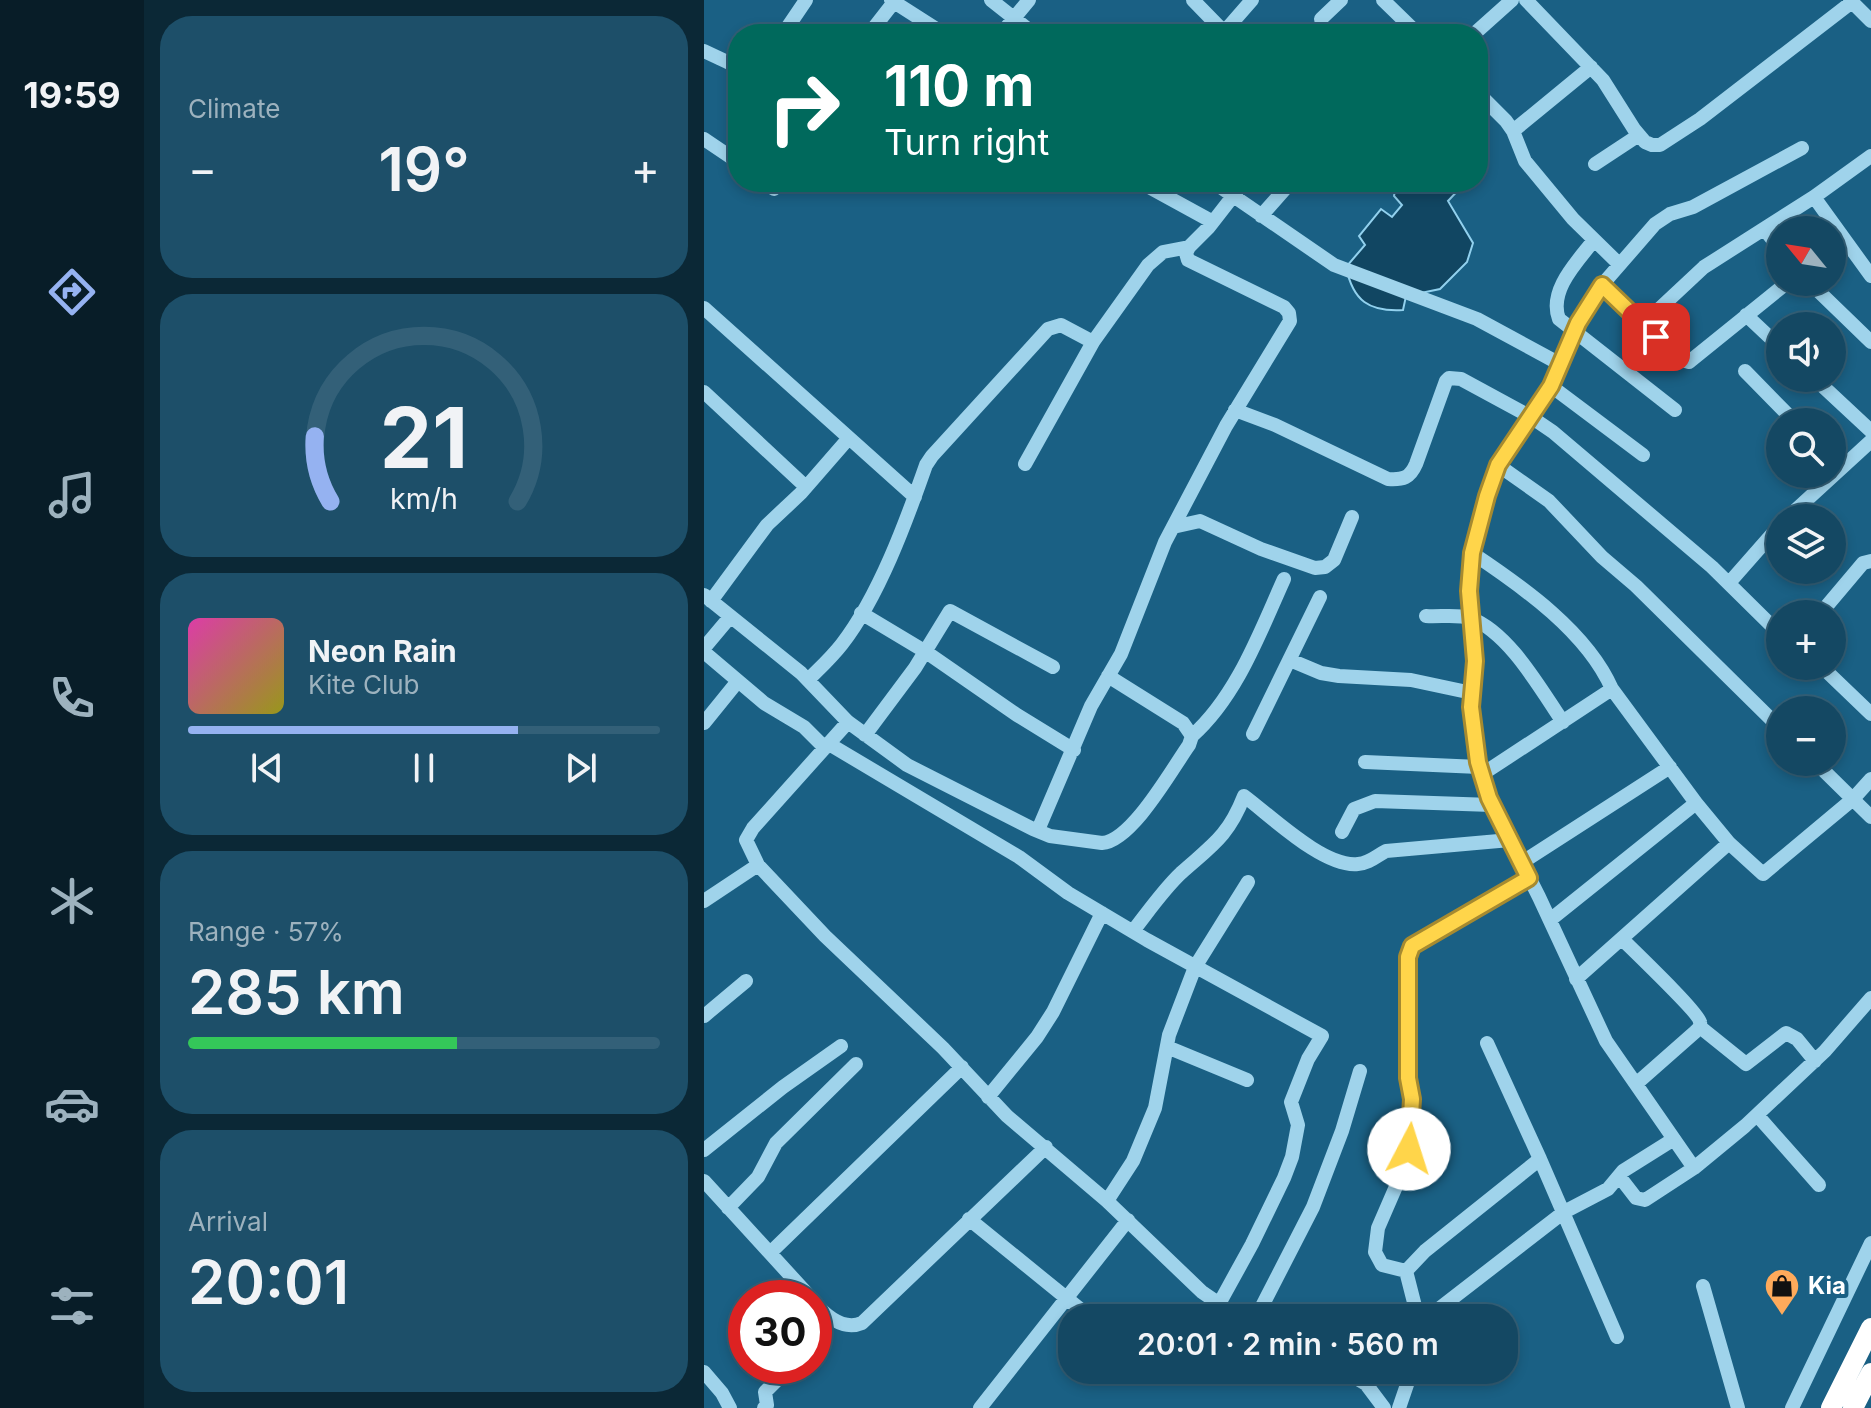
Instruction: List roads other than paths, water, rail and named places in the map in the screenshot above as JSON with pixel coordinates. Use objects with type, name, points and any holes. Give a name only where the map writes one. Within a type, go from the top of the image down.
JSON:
[{"type":"highway","points":[[1833,1407],[1871,1328]]},
{"type":"highway","points":[[1853,1408],[1871,1373]]},
{"type":"street","points":[[790,24],[806,0]]},
{"type":"street","points":[[991,0],[1022,24]]},
{"type":"street","points":[[1009,24],[1029,0]]},
{"type":"street","points":[[1193,0],[1216,24]]},
{"type":"street","points":[[1232,24],[1252,0]]},
{"type":"street","points":[[1321,19],[1341,0]]},
{"type":"street","points":[[1383,0],[1408,24]]},
{"type":"street","points":[[1485,24],[1512,0]]},
{"type":"street","points":[[1526,0],[1591,67],[1639,135],[1652,145],[1660,145],[1671,139],[1851,1],[1871,21]]},
{"type":"street","points":[[876,24],[892,1],[928,24]]},
{"type":"street","points":[[704,51],[728,62]]},
{"type":"street","points":[[1513,131],[1591,67]]},
{"type":"street","points":[[1488,104],[1513,131],[1525,161],[1619,264]]},
{"type":"street","points":[[1595,164],[1639,135]]},
{"type":"street","points":[[704,139],[728,155]]},
{"type":"street","points":[[1694,1168],[1606,1041],[1492,805],[1480,771],[1472,721],[1475,661],[1469,591],[1472,553],[1498,465],[1551,386],[1588,304],[1619,264],[1655,224],[1670,214],[1693,207],[1802,148]]},
{"type":"street","points":[[1643,324],[1704,267],[1765,230],[1871,156]]},
{"type":"street","points":[[1158,192],[1213,222]]},
{"type":"street","points":[[1226,192],[1334,265],[1477,319],[1560,364]]},
{"type":"street","points":[[1038,830],[1091,706],[1121,654],[1173,527],[1235,410],[1290,321],[1289,313],[1271,300],[1188,260],[1186,253],[1189,247],[1213,222],[1235,192]]},
{"type":"street","points":[[1261,216],[1282,192]]},
{"type":"street","points":[[1814,197],[1871,276]]},
{"type":"street","points":[[1594,240],[1573,267],[1557,299],[1555,308],[1559,319],[1675,410]]},
{"type":"street","points":[[1025,464],[1093,342],[1155,256],[1189,247]]},
{"type":"street","points":[[1602,285],[1679,359],[1689,362],[1770,296]]},
{"type":"street","points":[[1825,296],[1869,336]]},
{"type":"street","points":[[704,308],[915,497]]},
{"type":"street","points":[[1746,315],[1766,334]]},
{"type":"street","points":[[808,680],[840,647],[861,613],[932,456],[1048,329],[1061,325],[1093,342]]},
{"type":"street","points":[[1745,371],[1781,408]]},
{"type":"street","points":[[1235,410],[1275,425],[1388,479],[1405,478],[1412,474],[1443,388],[1449,378],[1461,379],[1531,417],[1596,467],[1729,583],[1766,620]]},
{"type":"street","points":[[1551,386],[1643,455]]},
{"type":"street","points":[[704,392],[806,487]]},
{"type":"street","points":[[1829,392],[1871,431]]},
{"type":"street","points":[[848,439],[767,525],[707,598],[808,680],[848,722],[865,735],[918,771],[1050,836],[1109,843],[1133,822],[1189,745],[1192,736],[1216,713],[1284,579]]},
{"type":"street","points":[[1846,457],[1871,441]]},
{"type":"street","points":[[1498,465],[1549,501],[1602,557],[1636,586],[1766,714]]},
{"type":"street","points":[[1800,504],[1814,488]]},
{"type":"street","points":[[1173,527],[1200,521],[1261,549],[1315,568],[1325,567],[1334,560],[1352,517]]},
{"type":"street","points":[[1729,583],[1766,539]]},
{"type":"street","points":[[1472,553],[1504,574],[1597,657],[1612,689],[1696,803],[1729,843],[1763,874],[1853,799],[1871,779]]},
{"type":"street","points":[[1832,600],[1863,563],[1871,561]]},
{"type":"street","points":[[1253,734],[1320,597]]},
{"type":"street","points":[[865,735],[926,652],[950,611],[1053,667]]},
{"type":"street","points":[[861,613],[1074,750]]},
{"type":"street","points":[[1426,616],[1470,618],[1506,644],[1563,722]]},
{"type":"street","points":[[730,617],[704,650],[764,703],[804,727],[827,746],[1001,846],[1068,893],[1322,1036],[1308,1059],[1291,1102],[1298,1125],[1284,1178],[1219,1304],[1190,1282],[1128,1220],[988,1097],[962,1067],[825,936],[758,865],[746,840],[753,828],[827,746],[848,722]]},
{"type":"street","points":[[1290,660],[1321,673],[1411,680],[1472,693]]},
{"type":"street","points":[[1108,676],[1183,723],[1192,736]]},
{"type":"street","points":[[1836,680],[1871,714]]},
{"type":"street","points":[[704,723],[738,681]]},
{"type":"street","points":[[1365,762],[1480,771],[1612,689]]},
{"type":"street","points":[[1521,863],[1670,767]]},
{"type":"street","points":[[1829,776],[1871,817]]},
{"type":"street","points":[[1133,931],[1183,872],[1218,843],[1234,820],[1244,796],[1322,855],[1348,865],[1367,863],[1386,851],[1510,840]]},
{"type":"street","points":[[1342,832],[1354,809],[1375,801],[1492,805]]},
{"type":"street","points":[[1550,920],[1696,803]]},
{"type":"street","points":[[1576,979],[1729,843]]},
{"type":"street","points":[[704,901],[758,865]]},
{"type":"street","points":[[1406,1271],[1382,1265],[1375,1252],[1378,1228],[1409,1149],[1412,1099],[1408,1078],[1408,957],[1412,946],[1420,940],[1529,878]]},
{"type":"street","points":[[1107,1201],[1133,1161],[1155,1108],[1174,1022],[1195,967],[1248,882]]},
{"type":"street","points":[[988,1097],[1053,1012],[1102,913]]},
{"type":"street","points":[[1622,939],[1698,1016],[1700,1027],[1746,1064],[1786,1033],[1797,1039],[1815,1061]]},
{"type":"street","points":[[704,1016],[746,981]]},
{"type":"street","points":[[1619,1176],[1636,1198],[1645,1200],[1694,1168],[1815,1061],[1871,998]]},
{"type":"street","points":[[1636,1084],[1700,1027]]},
{"type":"street","points":[[1487,1043],[1617,1337]]},
{"type":"street","points":[[704,1150],[783,1087],[841,1046]]},
{"type":"street","points":[[1167,1047],[1247,1080]]},
{"type":"street","points":[[728,1208],[758,1177],[776,1143],[856,1064]]},
{"type":"street","points":[[771,1252],[962,1067]]},
{"type":"street","points":[[1263,1304],[1308,1217],[1342,1131],[1360,1071]]},
{"type":"street","points":[[1757,1115],[1819,1185]]},
{"type":"street","points":[[1445,1304],[1564,1212],[1608,1189],[1619,1176],[1674,1139]]},
{"type":"street","points":[[832,1318],[839,1324],[852,1327],[862,1323],[1046,1147]]},
{"type":"street","points":[[1406,1271],[1425,1251],[1540,1159]]},
{"type":"street","points":[[704,1181],[795,1280]]},
{"type":"street","points":[[969,1219],[1073,1304]]},
{"type":"street","points":[[980,1408],[1128,1220]]},
{"type":"street","points":[[1792,1408],[1871,1243]]},
{"type":"street","points":[[1406,1271],[1414,1304]]},
{"type":"street","points":[[1703,1286],[1738,1408]]},
{"type":"street","points":[[704,1372],[730,1408]]},
{"type":"street","points":[[764,1408],[767,1405],[765,1392],[773,1384]]},
{"type":"street","points":[[1366,1384],[1384,1408]]},
{"type":"street","points":[[1399,1408],[1407,1384]]},
{"type":"water","points":[[1395,192],[1456,192],[1448,201],[1473,243],[1467,262],[1440,289],[1406,296],[1403,310],[1381,309],[1364,302],[1353,288],[1346,267],[1365,245],[1359,236],[1381,209],[1392,217],[1402,205],[1394,196]]},
{"type":"place","name":"Kia","points":[[1782,1317]]}]
